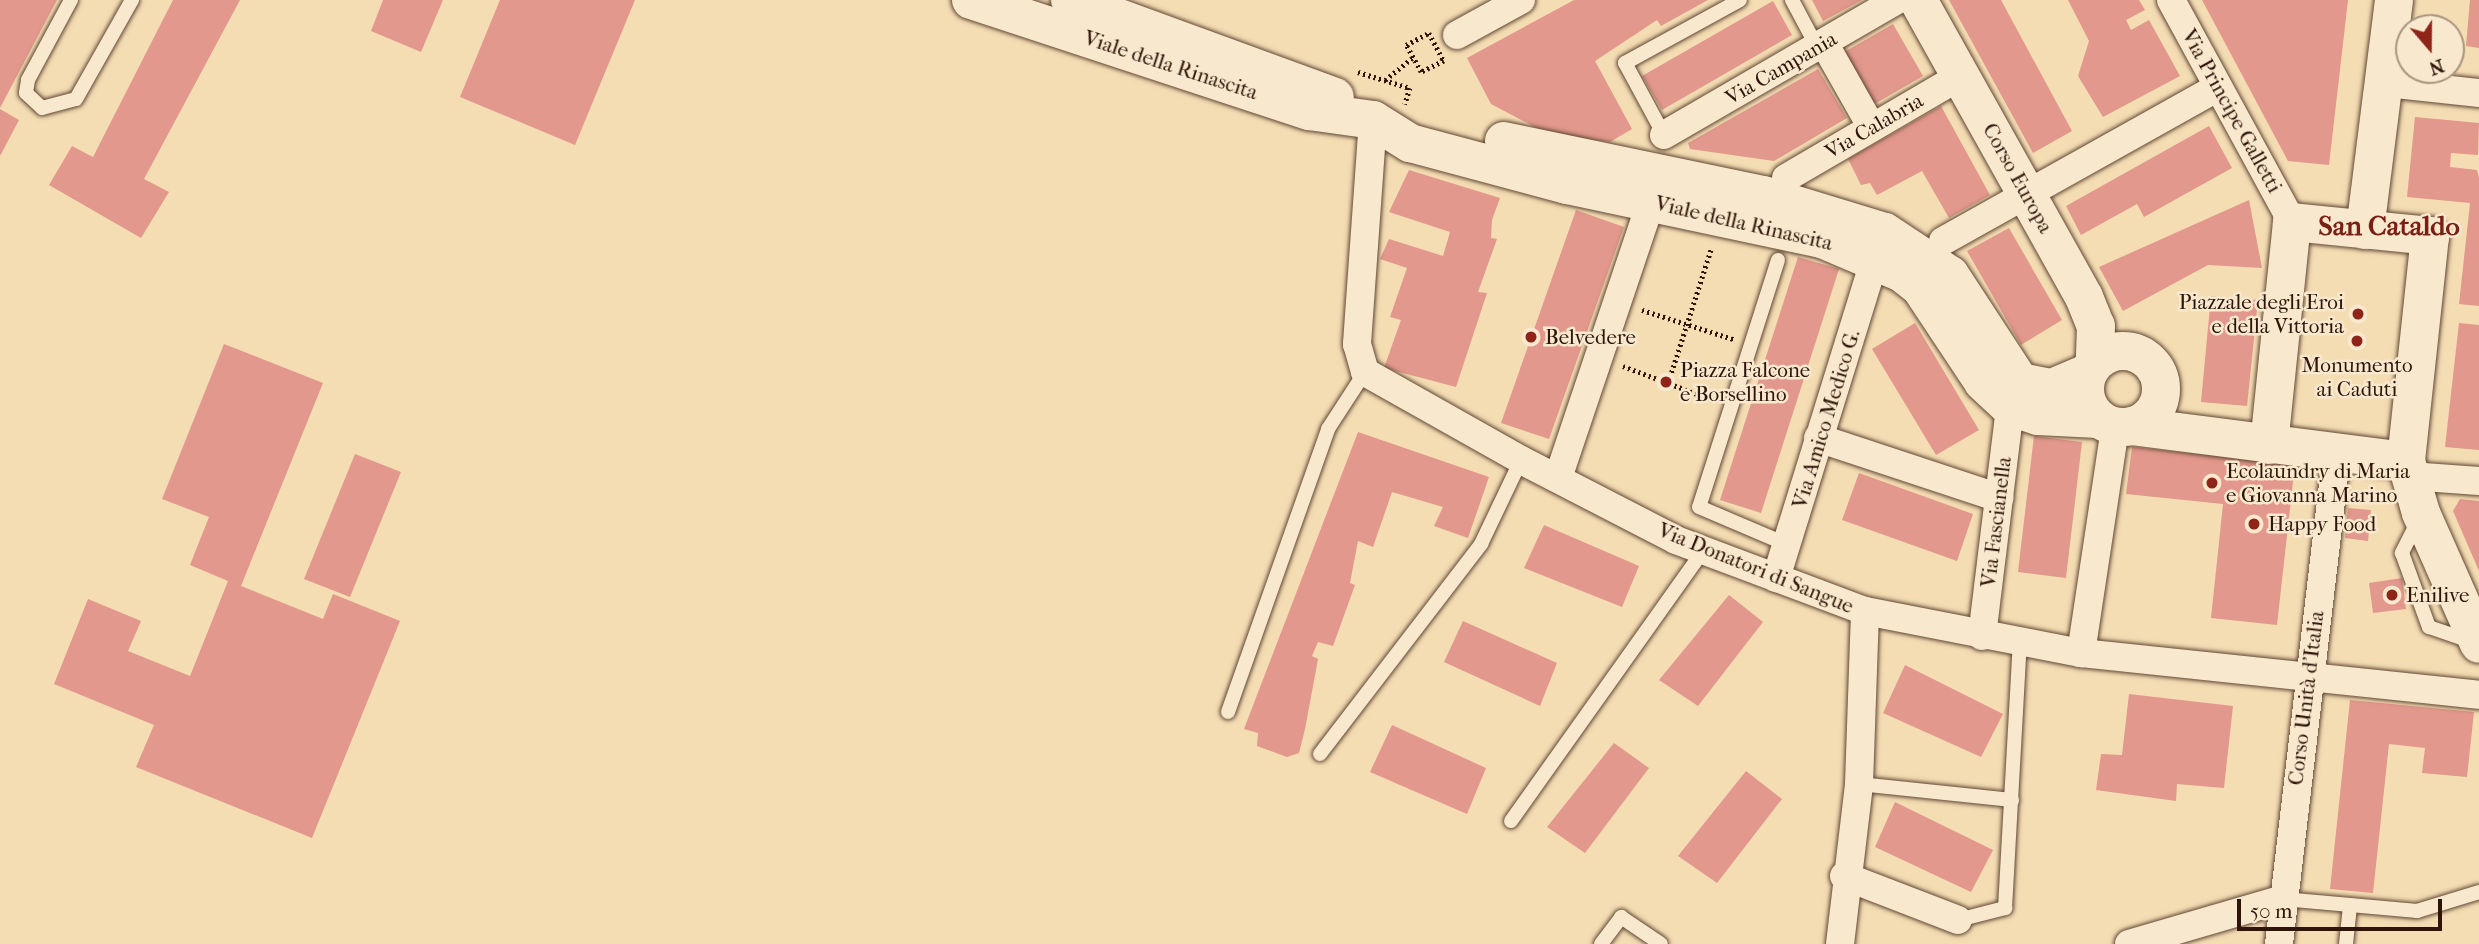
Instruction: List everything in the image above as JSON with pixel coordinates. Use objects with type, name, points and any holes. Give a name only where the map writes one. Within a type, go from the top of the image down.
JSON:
[{"type":"street","name":"Viale della Rinascita","points":[[971,0],[1309,111],[1373,120],[1412,116],[1539,150],[1763,195],[1885,232],[1950,275],[2020,382],[2052,388],[2092,368]]},
{"type":"street","name":"Viale della Rinascita","points":[[1070,0],[1319,86],[1410,142],[1651,201],[1790,230],[1875,259],[1920,287],[1983,382],[2010,407],[2038,416],[2115,424],[2180,435]]},
{"type":"street","name":"Via Campania","points":[[1664,135],[1897,0]]},
{"type":"street","name":"Corso Europa","points":[[1918,0],[2027,193],[2092,317],[2092,368]]},
{"type":"street","name":"Via Principe Galletti","points":[[2171,0],[2292,222]]},
{"type":"street","points":[[2365,230],[2388,83],[2394,0]]},
{"type":"street","points":[[1457,35],[1514,2]]},
{"type":"street","points":[[1821,45],[1871,126]]},
{"type":"street","name":"Via Calabria","points":[[1786,178],[1962,75]]},
{"type":"street","points":[[2388,83],[2479,93]]},
{"type":"street","points":[[1943,242],[2218,88]]},
{"type":"street","points":[[1366,372],[1357,344],[1373,120]]},
{"type":"street","points":[[1558,478],[1651,201]]},
{"type":"street","points":[[2269,445],[2292,222],[2430,236],[2408,468],[2421,513],[2479,644]]},
{"type":"street","name":"Via Amico Medico G.","points":[[1776,578],[1875,259]]},
{"type":"street","points":[[2115,424],[2085,398],[2092,368],[2118,351],[2142,356],[2158,375],[2160,400],[2180,435],[2337,453],[2479,481]]},
{"type":"street","name":"Via Donatori di Sangue","points":[[1366,372],[1521,460],[1703,551],[1865,611],[1982,636],[2081,653],[2479,695]]},
{"type":"street","points":[[2115,424],[2160,400]]},
{"type":"street","name":"Via Fascianella","points":[[1982,636],[2010,407]]},
{"type":"street","points":[[2081,653],[2115,424]]},
{"type":"street","points":[[1818,438],[1999,498]]},
{"type":"street","name":"Corso Unità d'Italia","points":[[2279,944],[2308,677],[2337,453]]},
{"type":"street","points":[[1840,944],[1844,876],[1858,784],[1865,611]]},
{"type":"street","points":[[1844,876],[1958,920]]},
{"type":"street","points":[[2129,944],[2283,899]]},
{"type":"lane","points":[[71,0],[27,80],[26,93],[42,108],[76,99],[132,0]]},
{"type":"lane","points":[[1664,135],[1625,63],[1740,0]]},
{"type":"lane","points":[[1792,0],[1821,45]]},
{"type":"lane","points":[[1778,260],[1699,507],[1788,545]]},
{"type":"lane","points":[[1228,712],[1328,429],[1366,372]]},
{"type":"lane","points":[[1320,754],[1481,544],[1521,460]]},
{"type":"lane","points":[[1511,821],[1703,551]]},
{"type":"lane","points":[[1958,920],[2006,908],[2020,643]]},
{"type":"lane","points":[[1858,784],[2012,800]]},
{"type":"lane","points":[[2283,899],[2417,911],[2479,892]]},
{"type":"lane","points":[[2346,944],[2350,905]]},
{"type":"lane","points":[[1601,944],[1622,918],[1661,944]]},
{"type":"path","points":[[1429,33],[1406,45],[1412,58],[1420,72],[1444,61]]},
{"type":"path","points":[[1385,80],[1412,58]]},
{"type":"path","points":[[1355,71],[1410,88]]},
{"type":"path","points":[[1668,383],[1714,238]]},
{"type":"path","points":[[1617,302],[1741,341]]},
{"type":"path","points":[[1598,356],[1720,403]]},
{"type":"building","points":[[0,0],[57,0],[0,108]]},
{"type":"building","points":[[173,0],[240,0],[144,179],[169,192],[141,238],[49,185],[72,146],[93,157]]},
{"type":"building","points":[[383,0],[443,0],[421,52],[371,31]]},
{"type":"building","points":[[500,0],[635,0],[575,145],[460,97]]},
{"type":"building","points":[[1574,0],[1708,0],[1661,26],[1657,20],[1595,61],[1632,129],[1610,142],[1548,134],[1491,104],[1467,58]]},
{"type":"building","points":[[1812,0],[1862,0],[1823,21]]},
{"type":"building","points":[[1949,0],[2001,0],[2072,131],[2033,153]]},
{"type":"building","points":[[2068,0],[2139,0],[2145,10],[2126,20],[2131,30],[2149,20],[2180,76],[2103,117],[2078,76],[2089,41]]},
{"type":"building","points":[[2202,0],[2348,0],[2329,165],[2288,161]]},
{"type":"building","points":[[2470,0],[2479,0],[2479,48],[2466,46]]},
{"type":"building","points":[[1773,1],[1792,35],[1662,110],[1642,76]]},
{"type":"building","points":[[1893,24],[1923,76],[1871,106],[1841,54]]},
{"type":"building","points":[[1818,69],[1847,118],[1774,161],[1690,149],[1688,143]]},
{"type":"building","points":[[1941,106],[1990,195],[1949,218],[1922,171],[1877,195],[1870,183],[1861,185],[1848,159]]},
{"type":"building","points":[[0,109],[19,120],[0,156]]},
{"type":"building","points":[[2415,117],[2479,123],[2478,155],[2451,153],[2450,167],[2477,170],[2479,178],[2479,306],[2459,304],[2470,203],[2407,197]]},
{"type":"building","points":[[2209,126],[2232,168],[2144,217],[2137,204],[2081,235],[2066,206]]},
{"type":"building","points":[[1409,170],[1500,198],[1492,220],[1491,238],[1497,239],[1478,292],[1487,293],[1456,387],[1384,368],[1401,320],[1390,317],[1407,268],[1380,259],[1389,239],[1443,256],[1450,232],[1389,212]]},
{"type":"building","points":[[2249,200],[2262,268],[2208,265],[2123,311],[2099,267]]},
{"type":"building","points":[[1576,210],[1624,227],[1549,439],[1501,423]]},
{"type":"building","points":[[2009,228],[2062,320],[2021,345],[1967,251]]},
{"type":"building","points":[[1798,257],[1839,269],[1761,513],[1720,500]]},
{"type":"building","points":[[2211,296],[2258,300],[2247,406],[2201,402]]},
{"type":"building","points":[[1915,323],[1979,430],[1936,455],[1872,349]]},
{"type":"building","points":[[2459,323],[2479,325],[2479,450],[2445,447]]},
{"type":"building","points":[[224,344],[323,383],[241,586],[323,619],[333,594],[400,621],[312,838],[136,767],[154,725],[54,684],[88,599],[141,621],[128,651],[190,676],[228,581],[190,565],[209,517],[162,499]]},
{"type":"building","points":[[1358,432],[1489,477],[1468,538],[1434,526],[1443,507],[1392,492],[1373,547],[1358,541],[1350,583],[1355,585],[1333,646],[1318,642],[1312,656],[1318,659],[1305,729],[1299,753],[1287,757],[1257,746],[1258,733],[1244,729]]},
{"type":"building","points":[[2034,436],[2082,442],[2066,578],[2018,572]]},
{"type":"building","points":[[2132,447],[2295,464],[2277,625],[2211,618],[2223,504],[2126,494]]},
{"type":"building","points":[[355,454],[401,472],[350,597],[304,579]]},
{"type":"building","points":[[1859,473],[1973,514],[1957,561],[1842,520]]},
{"type":"building","points":[[2460,499],[2479,501],[2479,571],[2453,511]]},
{"type":"building","points":[[2348,508],[2371,510],[2368,541],[2345,538]]},
{"type":"building","points":[[1544,525],[1639,566],[1622,607],[1524,568]]},
{"type":"building","points":[[2402,578],[2406,609],[2373,613],[2369,583]]},
{"type":"building","points":[[1729,595],[1763,622],[1698,706],[1659,680]]},
{"type":"building","points":[[1463,621],[1557,663],[1540,706],[1444,662]]},
{"type":"building","points":[[1905,665],[2003,714],[1981,757],[1883,713]]},
{"type":"building","points":[[2129,694],[2233,706],[2224,788],[2177,784],[2176,801],[2096,790],[2101,754],[2122,755]]},
{"type":"building","points":[[2350,700],[2474,712],[2467,777],[2422,773],[2425,748],[2389,744],[2373,893],[2330,889]]},
{"type":"building","points":[[1392,725],[1486,768],[1467,814],[1370,772]]},
{"type":"building","points":[[1614,743],[1649,768],[1585,853],[1547,827]]},
{"type":"building","points":[[1746,771],[1782,799],[1717,883],[1678,856]]},
{"type":"building","points":[[1895,802],[1993,850],[1971,892],[1875,847]]},
{"type":"place","name":"Piazzale degli Eroi e della Vittoria","points":[[2358,314]]},
{"type":"place","name":"Belvedere","points":[[1531,337]]},
{"type":"place","name":"Monumento ai Caduti","points":[[2357,341]]},
{"type":"place","name":"Piazza Falcone e Borsellino","points":[[1666,382]]},
{"type":"place","name":"Ecolaundry di Maria e Giovanna Marino","points":[[2212,483]]},
{"type":"place","name":"Happy Food","points":[[2254,524]]},
{"type":"place","name":"Enilive","points":[[2392,595]]},
{"type":"district","name":"San Cataldo","points":[[2389,226]]}]
